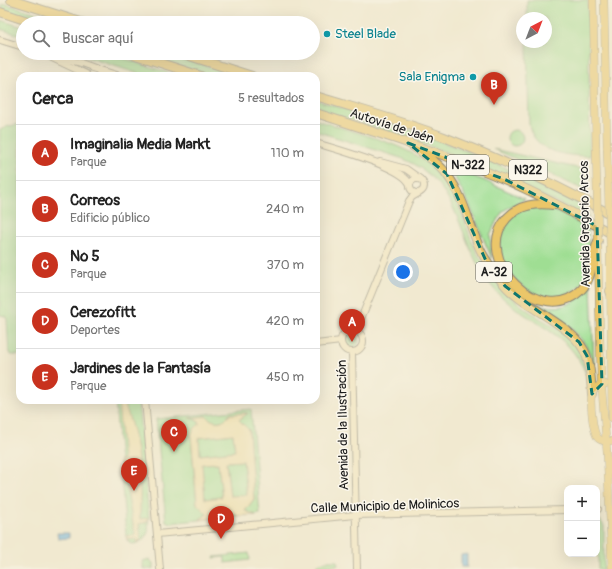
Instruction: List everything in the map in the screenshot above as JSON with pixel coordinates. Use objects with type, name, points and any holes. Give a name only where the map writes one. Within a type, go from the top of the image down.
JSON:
[{"type":"highway","points":[[11,0],[62,16]]},
{"type":"highway","points":[[0,12],[16,17]]},
{"type":"highway","points":[[151,60],[188,72]]},
{"type":"highway","points":[[202,60],[239,72]]},
{"type":"highway","name":"Autovía de Jaén","points":[[320,97],[442,136],[532,175],[612,215]]},
{"type":"highway","name":"Autovía de Jaén","points":[[320,114],[435,152],[506,180],[560,206],[612,234]]},
{"type":"highway","name":"N322","points":[[442,136],[483,150],[612,209]]},
{"type":"highway","name":"A-32","points":[[408,143],[448,174],[457,191],[486,261],[505,286],[530,307],[566,330],[579,342],[587,356],[591,372],[592,394]]},
{"type":"highway","name":"A-32","points":[[560,206],[540,203],[523,206],[504,221],[499,230],[496,238],[496,248],[499,258],[503,268],[517,286],[526,293],[544,301],[559,301],[576,295],[587,282],[598,239]]},
{"type":"main road","name":"Avenida Gregorio Arcos","points":[[593,0],[599,317],[602,384],[608,443],[612,569]]},
{"type":"main road","name":"Avenida Gregorio Arcos","points":[[604,0],[611,293],[612,418]]},
{"type":"main road","points":[[608,443],[600,440],[596,435],[593,424],[592,394],[595,388],[602,384],[612,384]]},
{"type":"street","points":[[0,40],[16,45]]},
{"type":"street","points":[[55,60],[80,72]]},
{"type":"street","points":[[69,60],[108,72]]},
{"type":"street","points":[[87,72],[88,70],[96,68]]},
{"type":"street","points":[[96,68],[100,72]]},
{"type":"street","points":[[320,144],[363,158],[399,173],[409,181],[412,191],[419,193]]},
{"type":"street","points":[[363,158],[406,169],[424,182],[423,190],[412,197],[409,201]]},
{"type":"street","points":[[356,331],[409,201],[410,186],[414,179],[420,179]]},
{"type":"street","points":[[347,331],[356,331],[362,337],[363,341],[361,348],[352,353],[346,351],[343,348],[341,341],[342,335],[347,331]]},
{"type":"street","points":[[320,344],[341,341]]},
{"type":"street","name":"Avenida de la Ilustración","points":[[352,353],[357,569]]},
{"type":"street","points":[[145,404],[160,569]]},
{"type":"street","name":"Calle Municipio de Molinicos","points":[[156,534],[355,515],[564,510]]},
{"type":"highlighted area","points":[[408,143],[506,180],[597,226],[602,384],[592,394],[587,356],[579,342],[505,286],[486,261],[447,174]]},
{"type":"green space","points":[[527,0],[588,0],[590,156],[561,154],[552,151],[544,147],[532,134],[529,124],[527,48],[552,48],[552,12],[527,12]]},
{"type":"green space","points":[[6,4],[46,16],[23,16],[4,10],[1,6]]},
{"type":"green space","points":[[0,20],[16,25],[16,34],[0,29]]},
{"type":"green space","points":[[96,60],[129,60],[166,72],[133,72]]},
{"type":"green space","points":[[161,60],[189,60],[227,72],[199,72]]},
{"type":"green space","points":[[320,101],[378,119],[487,159],[587,207],[588,217],[462,158],[381,129],[320,110]]},
{"type":"green space","points":[[320,121],[390,143],[404,149],[418,156],[439,173],[447,183],[458,204],[476,251],[483,264],[498,284],[522,306],[573,341],[580,352],[586,374],[577,357],[560,338],[509,303],[490,284],[470,249],[448,198],[437,183],[423,170],[404,159],[320,132]]},
{"type":"green space","points":[[16,125],[16,355],[9,353],[7,319],[5,316],[0,315],[0,130]]},
{"type":"green space","points":[[512,130],[518,130],[523,135],[521,144],[518,146],[512,146],[507,141],[507,135]]},
{"type":"green space","points":[[493,149],[586,170],[586,191],[546,172]]},
{"type":"green space","points":[[442,165],[483,180],[525,199],[503,211],[496,222],[490,235],[492,259],[469,204],[455,178]]},
{"type":"green space","points":[[545,207],[588,228],[589,263],[584,279],[576,289],[570,293],[553,298],[536,295],[521,285],[509,271],[502,255],[500,238],[506,223],[521,210]]},
{"type":"green space","points":[[591,284],[594,366],[585,344],[578,336],[562,322],[532,303],[551,307],[566,305],[578,298]]},
{"type":"green space","points":[[349,334],[355,334],[359,338],[359,344],[355,348],[349,348],[345,344],[345,338]]},
{"type":"green space","points":[[115,404],[138,404],[149,518],[148,532],[144,539],[136,544],[128,542],[126,536]]},
{"type":"green space","points":[[251,409],[260,514],[254,515],[245,511],[254,499],[249,430],[239,420],[247,413],[230,414],[222,421],[212,420],[206,416],[193,418],[200,423],[191,436],[197,504],[207,514],[199,520],[170,523],[166,521],[156,419]]},
{"type":"green space","points":[[233,434],[235,451],[200,455],[199,438]]},
{"type":"green space","points":[[243,461],[247,495],[230,497],[226,462]]},
{"type":"green space","points":[[218,463],[222,497],[205,499],[201,464]]},
{"type":"green space","points":[[225,511],[232,512],[238,516],[215,518]]},
{"type":"green space","points":[[600,520],[604,526],[604,569],[598,569],[598,557],[600,557]]},
{"type":"green space","points":[[249,553],[250,560],[225,563],[225,557],[214,558],[214,557]]},
{"type":"green space","points":[[149,559],[153,563],[153,569],[143,569],[143,561]]},
{"type":"green space","points":[[328,561],[337,561],[338,565],[317,567],[317,564]]},
{"type":"sand","points":[[118,404],[124,404],[133,429],[136,444],[140,488],[140,519],[149,518],[147,522],[139,524],[141,540],[137,543],[136,539],[127,540],[126,536],[135,535],[124,465],[121,465],[120,460],[123,460]]},
{"type":"sand","points":[[248,413],[239,420],[249,430],[254,499],[245,511],[256,515],[238,516],[232,512],[226,511],[220,513],[215,518],[199,520],[207,514],[197,504],[191,436],[194,429],[200,423],[195,419],[189,418],[206,416],[212,420],[222,421],[230,414]],"holes":[[[233,434],[235,451],[200,455],[199,438]],[[243,461],[247,495],[230,496],[226,462]],[[218,463],[222,497],[205,499],[202,464]]]},
{"type":"water","points":[[57,533],[69,533],[69,538],[58,539]]},
{"type":"water","points":[[467,554],[467,567],[461,567],[461,555]]},
{"type":"place","name":"Steel Blade","points":[[327,34]]},
{"type":"place","name":"Sala Enigma","points":[[473,77]]},
{"type":"place","name":"Correos","points":[[494,105]]},
{"type":"place","name":"Imaginalia Media Markt","points":[[352,342]]},
{"type":"place","name":"Nº 5","points":[[174,452]]},
{"type":"place","name":"Jardines de la Fantasía","points":[[134,491]]},
{"type":"place","name":"Cerezofitt","points":[[221,539]]}]
